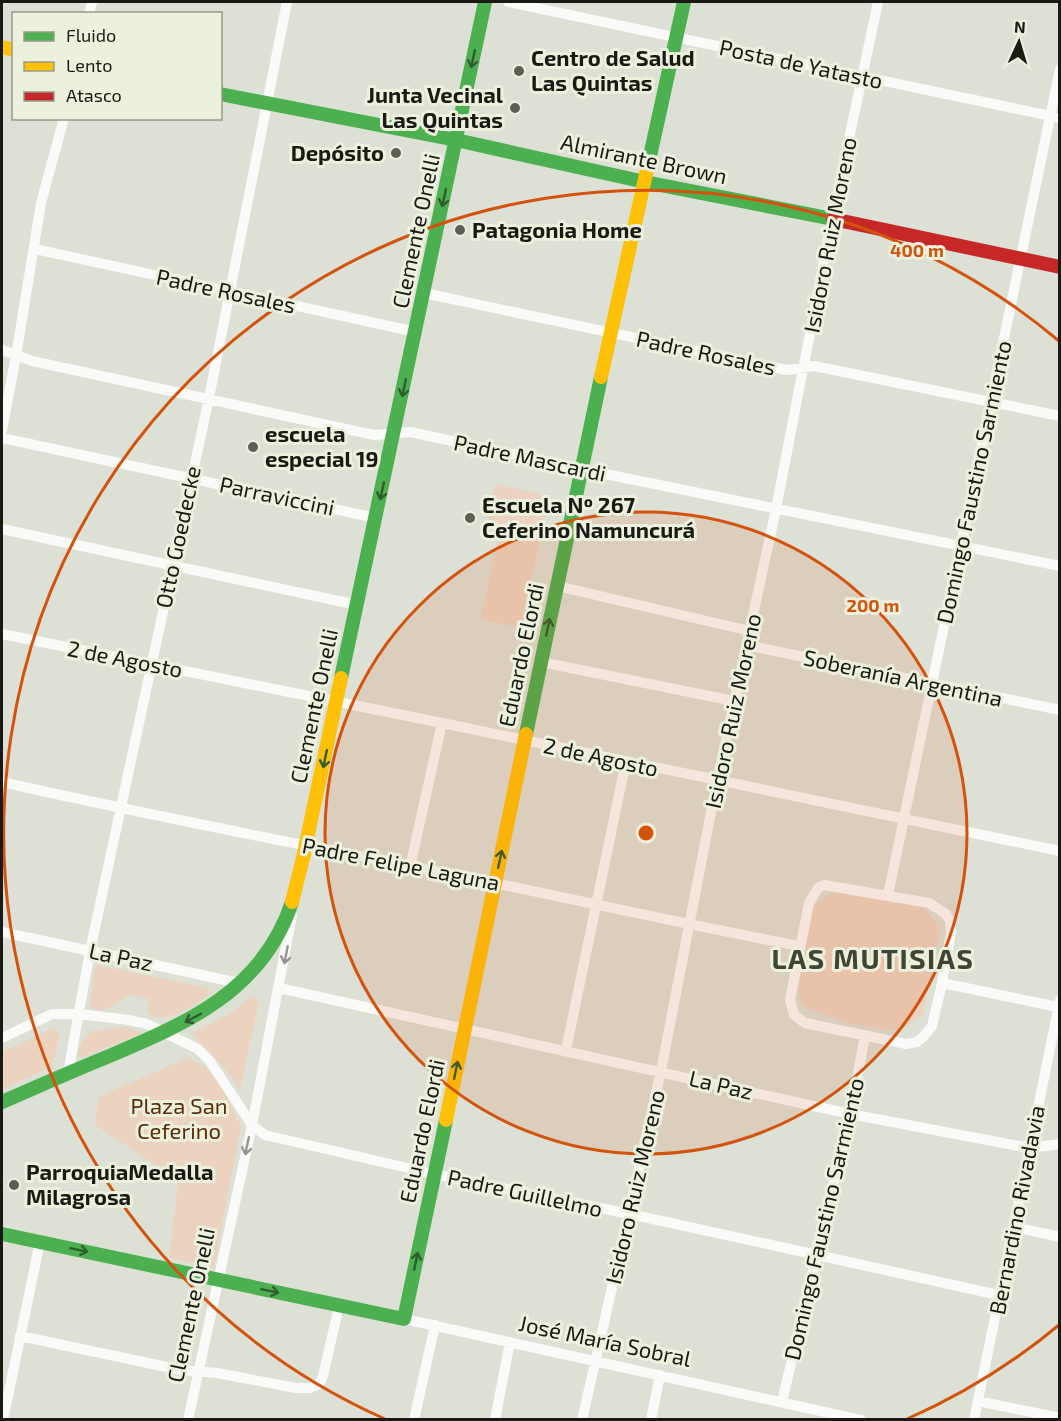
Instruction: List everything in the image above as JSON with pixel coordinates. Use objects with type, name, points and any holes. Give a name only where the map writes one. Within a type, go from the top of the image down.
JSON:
[{"type":"main road","name":"Clemente Onelli","points":[[294,897],[485,2]]},
{"type":"main road","name":"Eduardo Elordi","points":[[404,1318],[581,469],[684,2]]},
{"type":"main road","name":"Almirante Brown","points":[[222,94],[456,140],[645,182],[1059,267]]},
{"type":"main road","points":[[2,1102],[166,1032],[202,1014],[240,983],[271,949],[294,897]]},
{"type":"main road","name":"José María Sobral","points":[[2,1234],[404,1318]]},
{"type":"street","name":"Otto Goedecke","points":[[68,1073],[90,951],[190,477],[209,398],[287,2]]},
{"type":"street","name":"Posta de Yatasto","points":[[508,2],[1055,117]]},
{"type":"street","name":"Isidoro Ruiz Moreno","points":[[582,1419],[661,1071],[717,781],[776,509],[832,219],[878,2]]},
{"type":"street","name":"Domingo Faustino Sarmiento","points":[[888,895],[1021,259],[1055,117],[1059,69]]},
{"type":"street","points":[[2,430],[44,192],[63,120]]},
{"type":"street","name":"Padre Rosales","points":[[35,249],[416,332]]},
{"type":"street","name":"Padre Rosales","points":[[424,293],[787,370],[814,366],[1059,416]]},
{"type":"street","name":"Padre Mascardi","points":[[2,350],[32,361],[374,435],[411,432],[581,469],[1059,566]]},
{"type":"street","name":"Parraviccini","points":[[2,438],[376,518]]},
{"type":"street","points":[[2,529],[357,605]]},
{"type":"street","points":[[557,586],[750,631]]},
{"type":"street","name":"2 de Agosto","points":[[2,634],[1059,851]]},
{"type":"street","name":"Soberanía Argentina","points":[[746,645],[1059,710]]},
{"type":"street","points":[[541,662],[734,701]]},
{"type":"street","points":[[410,867],[442,723]]},
{"type":"street","points":[[566,1050],[626,761]]},
{"type":"street","name":"Padre Felipe Laguna","points":[[2,782],[120,809],[495,883],[689,926],[800,946]]},
{"type":"street","points":[[832,885],[888,895],[929,903],[946,914],[950,921],[951,932],[932,1026],[917,1042],[906,1044],[805,1023],[794,1015],[790,1000],[809,903],[818,888],[832,885]]},
{"type":"street","name":"Clemente Onelli","points":[[188,1419],[252,1125],[291,928],[294,897]]},
{"type":"street","name":"La Paz","points":[[2,932],[240,983]]},
{"type":"street","points":[[942,983],[1059,1003]]},
{"type":"street","name":"La Paz","points":[[279,988],[850,1114],[1029,1148],[1059,1144]]},
{"type":"street","name":"Bernardino Rivadavia","points":[[974,1419],[1059,1003]]},
{"type":"street","points":[[2,1038],[52,1014],[79,1014],[147,1024],[198,1049],[209,1059],[252,1125]]},
{"type":"street","name":"Domingo Faustino Sarmiento","points":[[782,1402],[818,1256],[865,1036]]},
{"type":"street","name":"Padre Guillelmo","points":[[252,1125],[265,1135],[434,1174],[630,1214],[999,1295]]},
{"type":"street","points":[[1014,1227],[1059,1237]]},
{"type":"street","points":[[3,1419],[40,1242]]},
{"type":"street","points":[[20,1336],[181,1370],[217,1373],[296,1388],[310,1388],[319,1384],[323,1376],[339,1306]]},
{"type":"street","name":"José María Sobral","points":[[404,1318],[782,1402],[808,1414],[861,1419]]},
{"type":"street","points":[[414,1419],[435,1325]]},
{"type":"street","points":[[495,1419],[510,1342]]},
{"type":"street","points":[[651,1419],[660,1375]]},
{"type":"street","points":[[978,1401],[1059,1418]]},
{"type":"green space","points":[[495,484],[549,496],[521,628],[481,619],[501,526],[487,523]]},
{"type":"green space","points":[[835,890],[924,907],[940,929],[923,1014],[900,1031],[853,1024],[805,1007],[798,994],[812,908]]},
{"type":"green space","points":[[96,965],[209,988],[210,994],[183,1011],[160,1017],[152,1017],[147,1011],[149,999],[131,995],[104,1010],[90,1009]]},
{"type":"green space","points":[[251,996],[259,1002],[240,1091],[224,1068],[191,1034],[235,1011]]},
{"type":"green space","points":[[126,1027],[143,1033],[78,1057],[82,1043],[91,1031]]},
{"type":"green space","points":[[54,1028],[60,1037],[51,1067],[2,1090],[2,1052]]},
{"type":"green space","name":"Plaza San Ceferino","points":[[187,1058],[204,1066],[221,1084],[241,1127],[214,1267],[169,1258],[179,1173],[154,1164],[95,1125],[98,1097]]},
{"type":"traffic: fast","points":[[341,678],[485,2]]},
{"type":"traffic: fast","points":[[648,165],[684,2]]},
{"type":"traffic: fast","points":[[222,94],[456,140],[645,182],[833,219]]},
{"type":"traffic: fast","points":[[526,734],[601,377]]},
{"type":"traffic: fast","points":[[2,1102],[166,1031],[219,1000],[242,981],[262,959],[279,933],[292,902]]},
{"type":"traffic: fast","points":[[2,1234],[404,1319],[446,1120]]},
{"type":"traffic: slow","points":[[2,47],[12,50]]},
{"type":"traffic: slow","points":[[601,377],[648,165]]},
{"type":"traffic: slow","points":[[292,902],[341,678]]},
{"type":"traffic: slow","points":[[446,1120],[526,734]]},
{"type":"traffic: jam","points":[[833,219],[1060,267]]},
{"type":"place","name":"Centro de Salud Las Quintas","points":[[519,71]]},
{"type":"place","name":"Junta Vecinal Las Quintas","points":[[515,108]]},
{"type":"place","name":"Depósito","points":[[396,153]]},
{"type":"place","name":"Patagonia Home","points":[[460,230]]},
{"type":"place","name":"escuela especial 19","points":[[253,447]]},
{"type":"place","name":"Escuela Nº 267 Ceferino Namuncurá","points":[[470,518]]},
{"type":"place","name":"ParroquiaMedalla Milagrosa","points":[[14,1185]]},
{"type":"district","name":"LAS MUTISIAS","points":[[873,959]]}]
